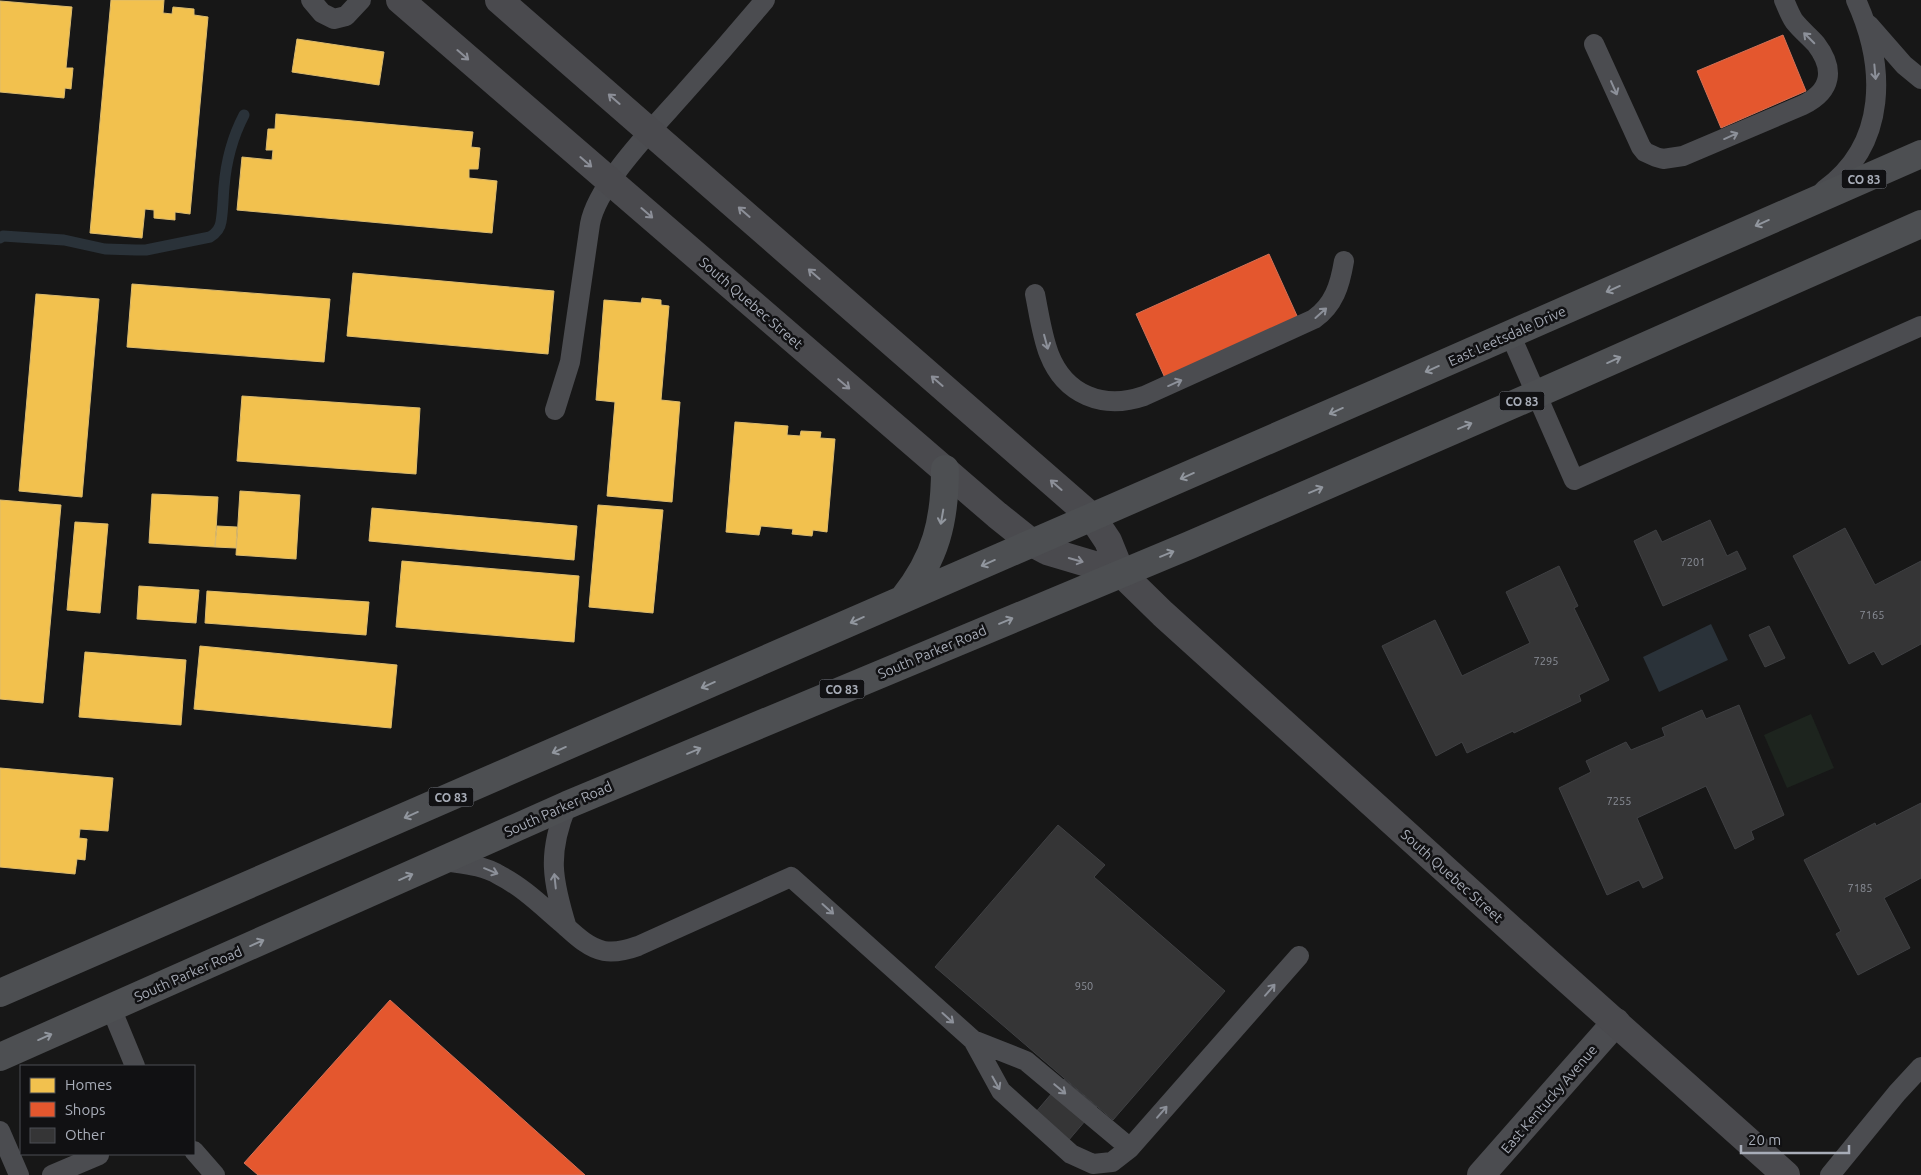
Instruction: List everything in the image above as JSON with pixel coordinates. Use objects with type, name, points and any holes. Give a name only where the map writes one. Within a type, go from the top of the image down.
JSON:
[{"type":"main road","name":"South Quebec Street","points":[[400,0],[609,182],[1032,543],[1048,551],[1122,573]]},
{"type":"main road","name":"South Quebec Street","points":[[499,0],[1092,517],[1108,541],[1122,573],[1178,627],[1527,944],[1786,1175]]},
{"type":"main road","name":"East Leetsdale Drive","points":[[1092,517],[1921,154]]},
{"type":"main road","name":"CO 83","points":[[1122,573],[1536,394],[1921,224]]},
{"type":"main road","points":[[902,600],[923,572],[940,530],[945,497],[945,469]]},
{"type":"main road","name":"CO 83","points":[[0,993],[1092,517]]},
{"type":"main road","name":"South Parker Road","points":[[0,1057],[567,805],[1122,573]]},
{"type":"street","name":"East Kentucky Avenue","points":[[1481,1175],[1616,1022]]},
{"type":"lane","points":[[311,0],[322,13],[334,19],[346,16],[361,0]]},
{"type":"lane","points":[[555,410],[570,362],[592,212],[609,182],[765,0]]},
{"type":"lane","points":[[1594,44],[1645,152],[1656,157],[1673,158],[1697,151],[1803,105],[1813,100],[1824,89],[1828,75],[1825,60],[1817,46],[1794,20],[1784,0]]},
{"type":"lane","points":[[1806,204],[1835,183],[1845,172],[1863,147],[1873,120],[1876,90],[1874,60],[1867,24],[1856,0]]},
{"type":"lane","points":[[1867,24],[1921,80]]},
{"type":"lane","points":[[1035,294],[1047,346],[1060,374],[1077,390],[1092,398],[1101,401],[1123,401],[1144,396],[1322,314],[1334,298],[1344,261]]},
{"type":"lane","points":[[1510,334],[1574,480],[1921,326]]},
{"type":"lane","points":[[567,805],[558,827],[553,857],[556,892],[567,928]]},
{"type":"lane","points":[[444,861],[485,868],[501,875],[530,896],[589,945],[604,951],[621,951],[638,946],[791,877],[973,1040],[1026,1061],[1130,1148]]},
{"type":"lane","points":[[973,1040],[1000,1091],[1071,1154],[1093,1164],[1112,1162],[1130,1148],[1299,956]]},
{"type":"lane","points":[[111,1008],[135,1065]]},
{"type":"lane","points":[[1830,1175],[1897,1093],[1921,1067]]},
{"type":"lane","points":[[0,1131],[19,1175]]},
{"type":"lane","points":[[195,1152],[215,1175]]},
{"type":"lane","points":[[52,1175],[99,1155]]},
{"type":"shaded area","points":[[1711,624],[1728,660],[1659,692],[1643,657]]},
{"type":"shaded area","points":[[1811,714],[1834,768],[1787,788],[1764,735]]},
{"type":"building: Homes","points":[[111,0],[164,0],[163,13],[172,14],[173,7],[194,9],[194,15],[208,17],[190,214],[175,212],[175,220],[154,218],[154,210],[145,209],[142,238],[90,233]]},
{"type":"building: Homes","points":[[0,1],[72,7],[66,68],[73,68],[71,89],[65,88],[64,98],[0,92]]},
{"type":"building: Homes","points":[[297,39],[384,52],[379,85],[292,72]]},
{"type":"building: Homes","points":[[276,114],[473,132],[471,147],[480,148],[478,169],[469,169],[469,178],[497,181],[492,233],[237,210],[242,157],[272,160],[273,150],[266,150],[268,129],[275,129]]},
{"type":"building: Homes","points":[[353,273],[554,291],[548,354],[347,336]]},
{"type":"building: Homes","points":[[132,284],[330,299],[324,362],[127,347]]},
{"type":"building: Homes","points":[[36,294],[99,299],[82,497],[19,491]]},
{"type":"building: Homes","points":[[642,298],[661,300],[661,305],[669,306],[661,400],[680,402],[672,502],[607,496],[615,402],[596,400],[604,300],[641,303]]},
{"type":"building: Homes","points":[[242,396],[420,408],[416,474],[237,461]]},
{"type":"building: Homes","points":[[735,422],[788,426],[787,435],[800,436],[801,431],[821,432],[820,438],[835,439],[827,532],[813,530],[812,536],[792,534],[793,529],[761,526],[759,535],[726,532]]},
{"type":"building: Homes","points":[[240,491],[300,495],[296,559],[236,555]]},
{"type":"building: Homes","points":[[152,494],[218,497],[215,547],[149,543]]},
{"type":"building: Homes","points":[[0,500],[61,505],[43,703],[0,699]]},
{"type":"building: Homes","points":[[598,505],[663,510],[653,613],[589,607]]},
{"type":"building: Homes","points":[[372,508],[577,526],[574,560],[369,541]]},
{"type":"building: Homes","points":[[75,522],[108,524],[100,613],[67,610]]},
{"type":"building: Homes","points":[[217,526],[237,527],[236,548],[215,547]]},
{"type":"building: Homes","points":[[402,561],[579,576],[574,642],[396,627]]},
{"type":"building: Homes","points":[[139,586],[199,590],[196,623],[137,619]]},
{"type":"building: Homes","points":[[207,591],[369,602],[366,635],[205,623]]},
{"type":"building: Homes","points":[[200,646],[397,665],[391,728],[194,709]]},
{"type":"building: Homes","points":[[85,652],[186,660],[181,725],[79,717]]},
{"type":"building: Homes","points":[[0,768],[113,778],[108,831],[80,829],[79,838],[87,839],[85,860],[77,859],[75,874],[0,867]]},
{"type":"building: Shops","points":[[1783,35],[1806,91],[1721,128],[1697,71]]},
{"type":"building: Shops","points":[[1269,254],[1298,318],[1165,378],[1136,314]]},
{"type":"building: Shops","points":[[390,1000],[585,1175],[258,1175],[244,1163]]},
{"type":"building: Other","points":[[1710,520],[1727,556],[1737,551],[1746,569],[1663,606],[1634,541],[1656,530],[1662,542]]},
{"type":"building: Other","points":[[1845,528],[1875,585],[1921,561],[1921,644],[1882,665],[1874,651],[1849,664],[1793,556]]},
{"type":"building: Other","points":[[1559,566],[1578,606],[1574,608],[1609,680],[1579,695],[1581,701],[1514,733],[1513,731],[1467,753],[1462,742],[1436,756],[1382,646],[1435,620],[1462,676],[1530,643],[1506,592]]},
{"type":"building: Other","points":[[1769,626],[1785,658],[1765,667],[1749,635]]},
{"type":"building: Other","points":[[1739,705],[1784,815],[1751,831],[1754,839],[1735,849],[1706,786],[1637,818],[1663,878],[1643,888],[1639,880],[1607,895],[1559,788],[1591,772],[1586,761],[1626,742],[1631,750],[1665,736],[1662,728],[1702,710],[1706,719]]},
{"type":"building: Other","points":[[1921,803],[1921,878],[1884,898],[1910,948],[1858,975],[1836,934],[1841,931],[1804,860],[1875,823],[1876,826]]},
{"type":"building: Other","points":[[1058,825],[1105,865],[1094,877],[1225,991],[1113,1120],[935,967]]},
{"type":"building: Other","points":[[1064,1079],[1097,1107],[1068,1141],[1035,1113]]},
{"type":"waterway","points":[[0,238],[3,236],[64,240],[105,249],[146,250],[210,237],[217,231],[220,225],[228,159],[236,132],[244,115]]}]
